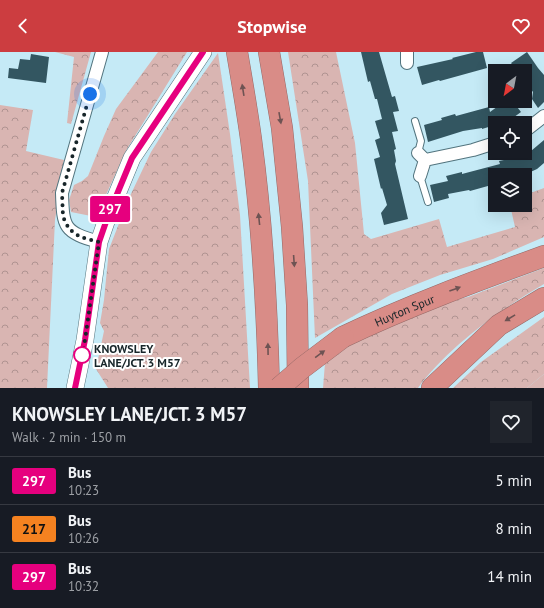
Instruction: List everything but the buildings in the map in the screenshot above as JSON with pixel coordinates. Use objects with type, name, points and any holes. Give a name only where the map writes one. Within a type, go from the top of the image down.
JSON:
[{"type":"highway","points":[[237,52],[251,140],[261,236],[267,326],[268,388]]},
{"type":"highway","points":[[269,52],[282,128],[292,227],[297,305],[298,388]]},
{"type":"highway","name":"Huyton Spur","points":[[279,388],[302,368],[343,338],[370,324],[439,295],[544,256]]},
{"type":"highway","points":[[432,388],[499,324],[544,298]]},
{"type":"main road","points":[[75,388],[85,340],[99,242],[110,209],[132,158],[203,52]]},
{"type":"street","points":[[99,242],[80,237],[69,229],[63,217],[62,193],[102,52]]},
{"type":"street","points":[[532,125],[544,116]]},
{"type":"street","points":[[420,176],[421,157],[473,150],[488,145]]},
{"type":"lane","points":[[415,121],[421,141],[421,157]]},
{"type":"lane","points":[[420,176],[428,202]]},
{"type":"green space","points":[[55,52],[91,52],[71,124],[67,123],[74,57]]},
{"type":"green space","points":[[158,52],[187,52],[127,149],[99,210],[91,216],[71,212],[69,200],[74,185],[88,176],[116,109]]},
{"type":"green space","points":[[288,52],[336,52],[355,143],[364,234],[371,239],[439,219],[447,247],[515,227],[512,212],[532,212],[532,192],[544,188],[544,237],[493,259],[440,275],[392,294],[315,338],[308,181]]},
{"type":"green space","points":[[218,53],[240,215],[250,388],[108,388],[96,369],[104,331],[100,323],[109,249],[129,198],[151,152],[175,114]]},
{"type":"green space","points":[[0,105],[33,110],[26,151],[64,160],[55,220],[47,388],[0,388]]},
{"type":"green space","points":[[544,268],[544,284],[493,317],[459,344],[430,373],[418,388],[323,388],[325,363],[349,346],[377,331],[449,301],[468,297]]},
{"type":"green space","points":[[544,317],[544,374],[527,388],[453,388],[481,362]]},
{"type":"green space","points":[[544,374],[544,388],[527,388]]},
{"type":"bus line","name":"297","points":[[75,388],[85,340],[99,242],[108,216],[132,158],[203,52]]},
{"type":"place","name":"KNOWSLEY LANE/JCT. 3 M57","points":[[82,355]]},
{"type":"route","points":[[82,355],[99,242],[80,237],[69,229],[63,217],[62,193],[90,94]]}]
